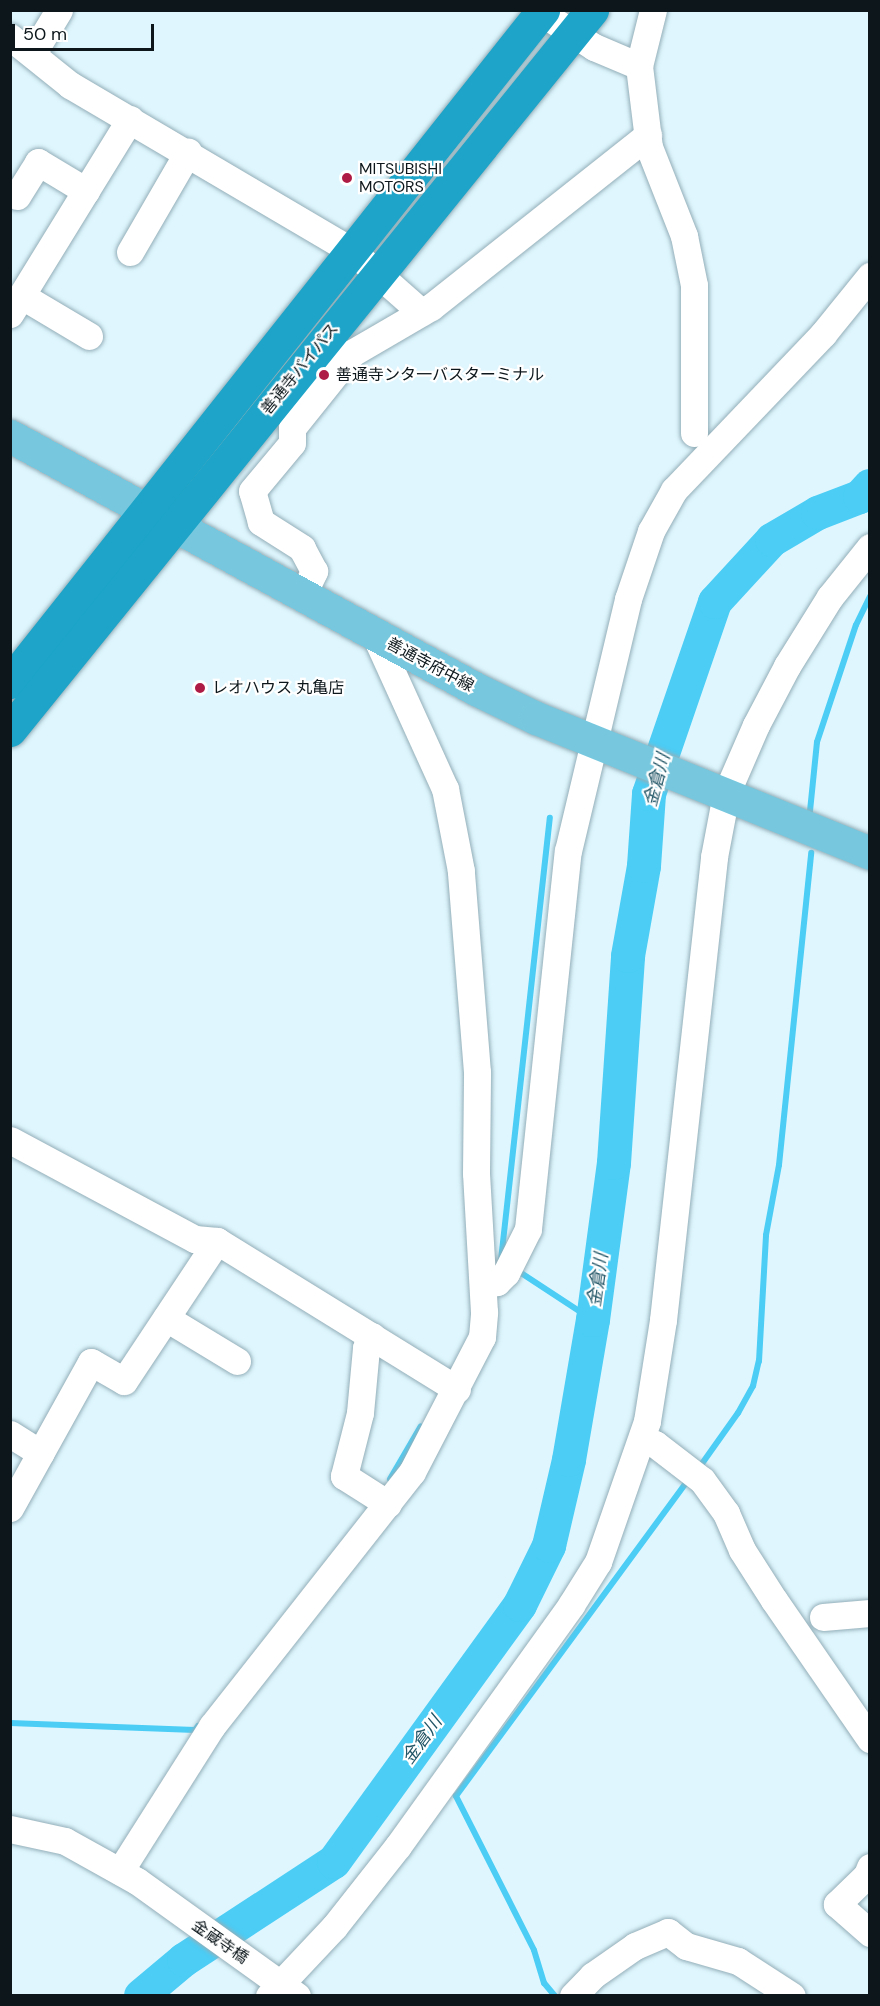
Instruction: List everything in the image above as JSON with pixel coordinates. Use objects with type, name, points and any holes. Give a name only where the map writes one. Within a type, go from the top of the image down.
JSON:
[{"type":"highway","name":"善通寺バイパス","points":[[10,730],[159,519],[353,252],[542,12]]},
{"type":"highway","name":"善通寺バイパス","points":[[10,682],[159,519],[377,272],[583,22]]},
{"type":"main road","name":"善通寺府中線","points":[[10,436],[159,519],[476,689],[604,745],[870,853]]},
{"type":"street","points":[[33,53],[59,10]]},
{"type":"street","points":[[652,10],[639,66],[648,135],[684,236],[694,285],[694,434]]},
{"type":"street","points":[[542,12],[583,22],[639,66]]},
{"type":"street","points":[[10,37],[33,53],[70,85],[188,152],[353,252],[421,312]]},
{"type":"street","points":[[89,336],[16,305],[130,119]]},
{"type":"street","points":[[302,596],[314,571],[302,548],[261,522],[252,491],[292,443],[292,428],[352,353],[421,312],[648,135]]},
{"type":"street","points":[[130,252],[188,152]]},
{"type":"street","points":[[17,196],[38,162],[86,191]]},
{"type":"street","points":[[120,1871],[225,1708],[382,1500],[412,1472],[482,1337],[500,1273],[528,1229],[568,851],[604,745],[628,598],[651,531],[674,490],[823,334],[870,276]]},
{"type":"street","points":[[281,1989],[398,1846],[571,1605],[598,1562],[642,1439],[663,1320],[719,791],[787,666],[830,597],[870,547]]},
{"type":"street","points":[[375,635],[445,789],[461,871],[477,1072],[476,1173],[500,1273]]},
{"type":"street","points":[[10,1140],[195,1239],[217,1241],[457,1389]]},
{"type":"street","points":[[10,1508],[91,1362],[124,1381],[217,1241]]},
{"type":"street","points":[[166,1318],[237,1361]]},
{"type":"street","points":[[372,1336],[366,1348],[360,1413],[344,1476],[382,1500]]},
{"type":"street","points":[[10,1434],[41,1453]]},
{"type":"street","points":[[642,1439],[655,1444],[702,1480],[726,1513],[742,1550],[774,1600],[870,1739]]},
{"type":"street","points":[[823,1617],[870,1613]]},
{"type":"street","name":"金蔵寺橋","points":[[10,1829],[65,1841],[120,1871],[281,1989]]},
{"type":"street","points":[[870,1867],[867,1875],[837,1904],[870,1933]]},
{"type":"street","points":[[573,1995],[635,1947],[668,1932],[686,1946],[738,1961],[792,1995]]},
{"type":"waterway","name":"金倉川","points":[[141,1996],[184,1960],[334,1862],[520,1605],[549,1546],[569,1460],[593,1320],[614,1163],[628,956],[644,866],[649,794],[715,602],[772,540],[818,513],[860,497],[870,486]]},
{"type":"waterway","points":[[810,811],[817,742],[856,625],[870,596]]},
{"type":"waterway","points":[[501,1260],[550,818]]},
{"type":"waterway","points":[[701,1465],[738,1413],[753,1386],[759,1361],[766,1235],[779,1165],[811,853]]},
{"type":"waterway","points":[[515,1269],[593,1320]]},
{"type":"waterway","points":[[390,1479],[421,1426]]},
{"type":"waterway","points":[[555,1996],[544,1983],[534,1950],[456,1796],[689,1479]]},
{"type":"waterway","points":[[10,1723],[195,1730],[198,1726]]},
{"type":"place","name":"MITSUBISHI MOTORS","points":[[347,178]]},
{"type":"place","name":"善通寺ンタ一バスターミナル","points":[[324,375]]},
{"type":"place","name":"レオハウス 丸亀店","points":[[200,688]]}]
